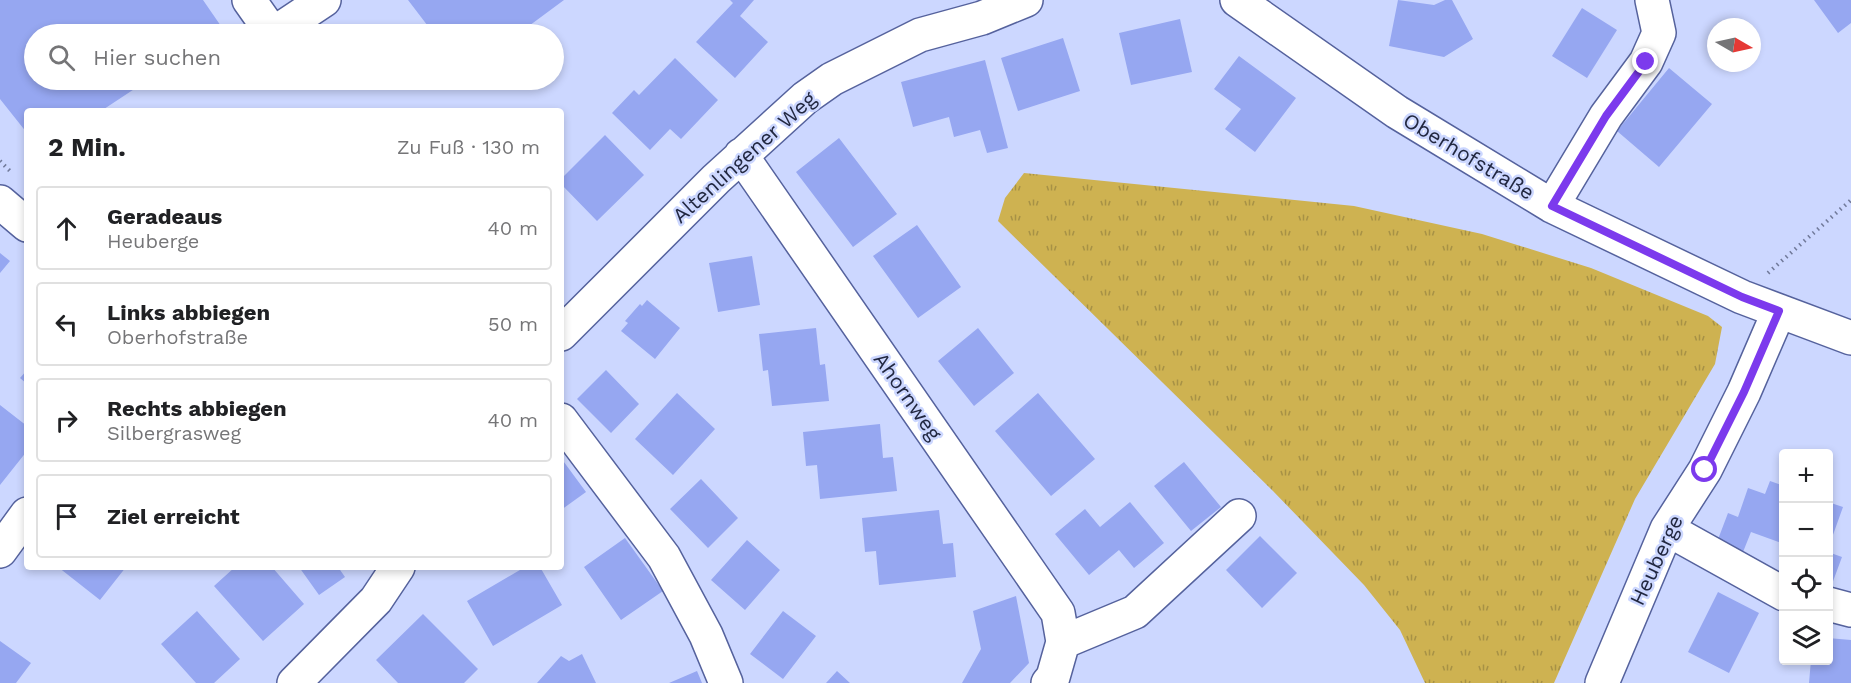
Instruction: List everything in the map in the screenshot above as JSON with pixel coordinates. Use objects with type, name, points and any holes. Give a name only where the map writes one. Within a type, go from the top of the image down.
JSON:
[{"type":"street","points":[[249,0],[266,24]]},
{"type":"street","points":[[288,24],[324,0]]},
{"type":"street","name":"Altenlingener Weg","points":[[564,331],[741,155],[805,98],[840,75],[920,35],[982,18],[1026,0]]},
{"type":"street","name":"Oberhofstraße","points":[[1237,0],[1397,112],[1552,206],[1742,297],[1851,338]]},
{"type":"street","points":[[1552,206],[1606,116],[1646,62],[1659,33],[1652,0]]},
{"type":"street","name":"Ahornweg","points":[[741,155],[1058,613],[1063,642],[1053,677],[1048,683]]},
{"type":"street","points":[[0,202],[24,222]]},
{"type":"street","name":"Heuberge","points":[[1602,683],[1667,529],[1705,470],[1744,392],[1779,311]]},
{"type":"street","points":[[564,424],[664,556],[706,635],[726,683]]},
{"type":"street","points":[[1063,642],[1135,612],[1239,516]]},
{"type":"street","points":[[0,551],[24,518]]},
{"type":"street","points":[[1667,529],[1779,591]]},
{"type":"street","points":[[294,683],[376,600],[396,570]]},
{"type":"street","points":[[1833,605],[1851,610]]},
{"type":"path","points":[[1742,297],[1851,200]]},
{"type":"green space","points":[[1024,173],[1354,206],[1482,234],[1591,268],[1708,316],[1722,327],[1715,364],[1635,499],[1554,683],[1425,683],[1400,630],[1364,585],[1273,491],[998,221],[1005,198]]},
{"type":"building","points":[[0,0],[203,0],[220,24],[24,24],[24,90],[133,90],[106,108],[24,108],[24,129],[0,99]]},
{"type":"building","points":[[408,0],[564,0],[532,24],[426,24]]},
{"type":"building","points":[[730,0],[754,0],[740,16],[768,42],[735,78],[696,42],[733,3]]},
{"type":"building","points":[[1398,0],[1434,5],[1445,0],[1452,0],[1473,39],[1444,57],[1389,46]]},
{"type":"building","points":[[1814,0],[1851,0],[1851,23],[1838,33]]},
{"type":"building","points":[[1582,8],[1617,30],[1587,78],[1552,56]]},
{"type":"building","points":[[1180,19],[1192,72],[1131,85],[1119,33]]},
{"type":"building","points":[[1063,38],[1080,91],[1018,111],[1001,58]]},
{"type":"building","points":[[1239,56],[1296,98],[1255,152],[1225,129],[1241,109],[1214,89]]},
{"type":"building","points":[[675,58],[718,100],[681,139],[670,129],[650,150],[612,113],[634,90],[639,95]]},
{"type":"building","points":[[985,60],[1008,148],[987,153],[980,130],[954,137],[949,117],[913,127],[901,82]]},
{"type":"building","points":[[1669,68],[1712,104],[1659,167],[1617,131]]},
{"type":"building","points":[[605,135],[644,175],[597,221],[564,187],[564,176]]},
{"type":"building","points":[[839,138],[897,214],[853,247],[796,172]]},
{"type":"building","points":[[917,225],[961,287],[918,318],[873,256]]},
{"type":"building","points":[[0,253],[10,261],[0,273]]},
{"type":"building","points":[[752,256],[760,305],[718,312],[709,263]]},
{"type":"building","points":[[647,300],[680,328],[655,359],[621,331],[628,323],[625,321],[640,304],[642,306]]},
{"type":"building","points":[[816,328],[820,365],[825,364],[829,401],[772,406],[768,370],[763,371],[759,334]]},
{"type":"building","points":[[978,328],[1014,373],[974,406],[938,361]]},
{"type":"building","points":[[606,370],[639,404],[611,433],[577,399]]},
{"type":"building","points":[[677,393],[715,429],[673,475],[635,439]]},
{"type":"building","points":[[1038,393],[1095,459],[1051,496],[995,431]]},
{"type":"building","points":[[0,405],[24,424],[24,455],[0,485]]},
{"type":"building","points":[[880,424],[883,458],[893,457],[897,491],[820,499],[817,465],[806,466],[803,432]]},
{"type":"building","points":[[564,462],[586,492],[564,508]]},
{"type":"building","points":[[1184,462],[1221,507],[1191,531],[1154,486]]},
{"type":"building","points":[[701,479],[738,518],[708,548],[670,509]]},
{"type":"building","points":[[1770,481],[1779,484],[1779,542],[1751,532],[1743,552],[1717,542],[1728,513],[1738,517],[1748,488],[1765,494]]},
{"type":"building","points":[[1130,502],[1164,543],[1134,568],[1119,550],[1089,575],[1055,534],[1085,509],[1100,527]]},
{"type":"building","points":[[1833,504],[1843,507],[1833,535]]},
{"type":"building","points":[[939,510],[943,544],[953,543],[956,577],[879,585],[876,551],[865,552],[862,518]]},
{"type":"building","points":[[1260,536],[1297,573],[1262,608],[1226,570]]},
{"type":"building","points":[[625,538],[663,591],[621,620],[584,567]]},
{"type":"building","points":[[747,540],[780,570],[745,610],[711,580]]},
{"type":"building","points":[[1833,554],[1842,557],[1833,581]]},
{"type":"building","points":[[62,570],[124,570],[100,600]]},
{"type":"building","points":[[232,570],[275,570],[304,604],[263,641],[214,586]]},
{"type":"building","points":[[301,570],[340,570],[345,577],[319,595]]},
{"type":"building","points":[[520,570],[542,570],[562,605],[493,646],[467,601]]},
{"type":"building","points":[[1718,592],[1759,613],[1729,673],[1688,652]]},
{"type":"building","points":[[1016,596],[1029,663],[1010,683],[962,683],[981,649],[973,611]]},
{"type":"building","points":[[197,611],[240,659],[214,683],[196,683],[161,644]]},
{"type":"building","points":[[783,611],[816,636],[783,679],[750,654]]},
{"type":"building","points":[[423,614],[478,669],[464,683],[398,683],[376,660]]},
{"type":"building","points":[[1833,638],[1851,640],[1851,683],[1809,683],[1811,665],[1833,665]]},
{"type":"building","points":[[0,641],[31,663],[16,683],[0,683]]},
{"type":"building","points":[[582,654],[596,683],[537,683],[561,656],[569,661]]},
{"type":"building","points":[[697,671],[702,683],[669,683]]},
{"type":"building","points":[[837,671],[850,683],[826,683]]},
{"type":"route","points":[[1646,62],[1606,116],[1552,206],[1742,297],[1779,311],[1744,392],[1705,470]]}]
